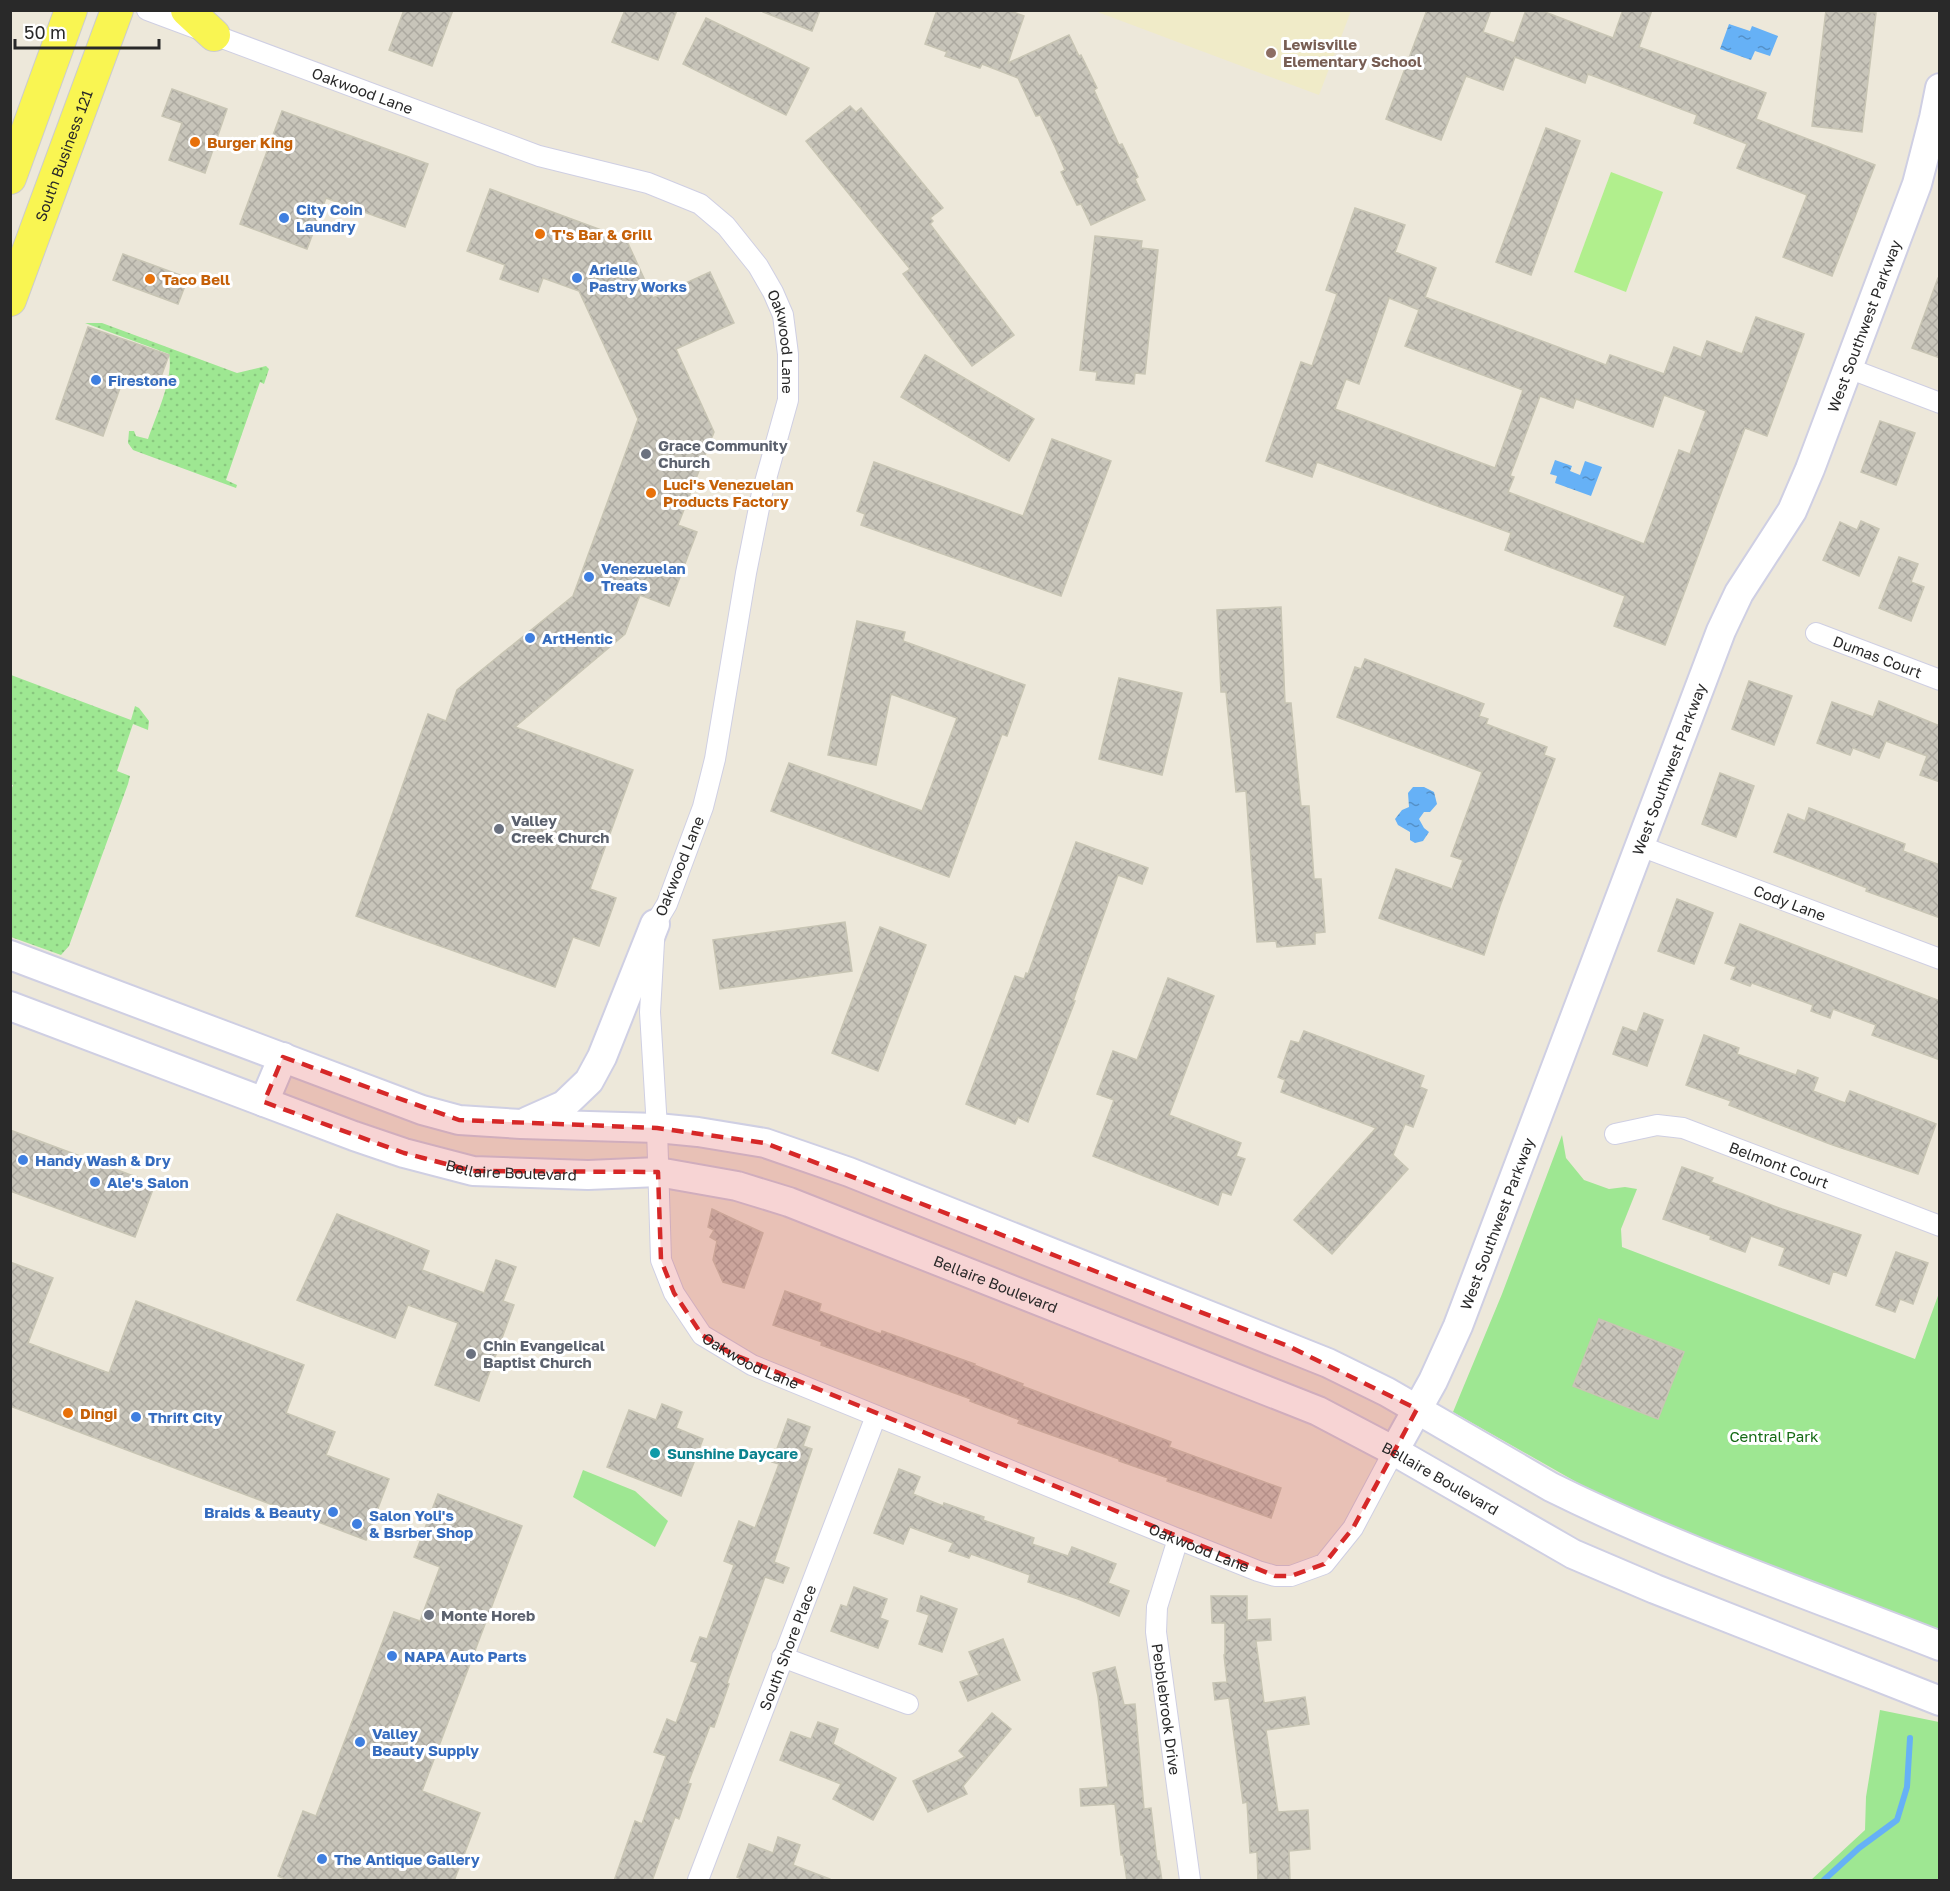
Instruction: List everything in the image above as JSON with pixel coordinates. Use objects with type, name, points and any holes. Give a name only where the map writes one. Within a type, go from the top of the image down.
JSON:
[{"type":"main road","points":[[10,178],[71,10]]},
{"type":"main road","name":"South Business 121","points":[[13,284],[117,10]]},
{"type":"main road","points":[[187,10],[214,36]]},
{"type":"main road","name":"West Southwest Parkway","points":[[1395,1451],[1433,1381],[1458,1326],[1730,611],[1739,593],[1779,533],[1796,501],[1917,184],[1940,88]]},
{"type":"main road","points":[[521,1124],[564,1105],[589,1081],[610,1037],[655,924]]},
{"type":"main road","points":[[10,955],[422,1110],[459,1120],[657,1128],[698,1132],[765,1143],[849,1172],[1288,1346],[1358,1377],[1551,1487],[1608,1514],[1675,1543],[1940,1646]]},
{"type":"main road","name":"Bellaire Boulevard","points":[[10,1006],[404,1153],[473,1171],[588,1175],[658,1172],[737,1186],[789,1202],[1318,1411],[1395,1451],[1574,1554],[1646,1585],[1940,1701]]},
{"type":"main road","points":[[264,1102],[283,1057]]},
{"type":"street","name":"Oakwood Lane","points":[[147,10],[539,156],[648,183],[700,204],[726,226],[758,266],[783,315],[787,345],[788,400],[762,493],[746,573],[715,759],[703,807],[667,904],[655,924],[650,1012],[662,1260],[674,1293],[702,1335],[752,1365],[1178,1539],[1275,1576],[1291,1576],[1324,1564],[1353,1528],[1395,1451]]},
{"type":"street","points":[[1848,368],[1940,403]]},
{"type":"street","name":"Dumas Court","points":[[1816,633],[1940,680]]},
{"type":"street","name":"Cody Lane","points":[[1640,846],[1940,959]]},
{"type":"street","name":"Belmont Court","points":[[1615,1134],[1657,1125],[1683,1128],[1940,1226]]},
{"type":"street","name":"South Shore Place","points":[[698,1881],[876,1416]]},
{"type":"street","name":"Pebblebrook Drive","points":[[1178,1539],[1157,1607],[1156,1632],[1190,1881]]},
{"type":"street","points":[[783,1657],[908,1704]]},
{"type":"highlighted area","points":[[283,1057],[459,1120],[657,1128],[765,1143],[1288,1346],[1417,1409],[1353,1528],[1324,1564],[1291,1576],[1275,1576],[730,1353],[702,1335],[674,1293],[661,1260],[658,1172],[473,1171],[404,1153],[264,1102]]},
{"type":"shaded area","name":"Lewisville Elementary School","points":[[1095,11],[1351,11],[1319,95]]},
{"type":"green space","points":[[1611,172],[1663,192],[1626,292],[1574,272]]},
{"type":"green space","points":[[85,323],[102,323],[237,373],[266,366],[269,369],[264,384],[260,382],[226,480],[237,485],[236,488],[133,450],[128,443],[129,431],[134,431],[136,436],[148,439],[167,385],[169,354]]},
{"type":"green space","points":[[11,675],[131,720],[135,706],[149,721],[148,730],[133,724],[117,771],[130,776],[128,784],[69,946],[61,955],[11,937],[10,793],[13,785],[10,784]]},
{"type":"green space","name":"Central Park","points":[[1562,1135],[1566,1158],[1584,1180],[1609,1189],[1625,1187],[1637,1189],[1621,1229],[1622,1247],[1915,1359],[1939,1293],[1939,1630],[1622,1508],[1453,1412],[1502,1294]]},
{"type":"green space","points":[[583,1470],[635,1491],[668,1521],[655,1547],[573,1497]]},
{"type":"green space","points":[[1880,1710],[1939,1722],[1939,1880],[1811,1880],[1865,1830],[1866,1797]]},
{"type":"water","points":[[1729,24],[1750,31],[1752,26],[1778,36],[1770,56],[1755,51],[1751,60],[1720,49]]},
{"type":"water","points":[[1555,460],[1572,466],[1570,471],[1580,475],[1585,461],[1602,467],[1591,496],[1555,483],[1557,476],[1550,474]]},
{"type":"water","points":[[1413,787],[1424,787],[1434,792],[1437,804],[1430,812],[1424,812],[1419,819],[1429,832],[1423,841],[1415,843],[1410,840],[1410,832],[1398,825],[1395,819],[1402,810],[1409,807],[1408,793]]},
{"type":"building","points":[[404,10],[453,10],[432,66],[389,50]]},
{"type":"building","points":[[625,10],[677,10],[658,60],[612,42]]},
{"type":"building","points":[[763,10],[820,10],[812,31],[763,12]]},
{"type":"building","points":[[937,10],[1008,10],[1024,16],[1008,63],[1069,35],[1097,88],[1094,90],[1119,145],[1122,144],[1138,177],[1135,179],[1145,200],[1091,225],[1081,204],[1077,205],[1061,172],[1065,170],[1056,149],[1040,115],[1036,116],[1018,78],[982,64],[980,68],[945,56],[947,52],[925,44]]},
{"type":"building","points":[[1427,10],[1491,10],[1483,32],[1514,43],[1526,10],[1540,10],[1613,38],[1623,10],[1652,10],[1639,47],[1766,93],[1756,119],[1875,165],[1832,276],[1783,257],[1807,195],[1737,168],[1747,144],[1694,123],[1697,115],[1588,74],[1585,83],[1515,57],[1503,90],[1466,76],[1441,140],[1386,119]]},
{"type":"building","points":[[1826,10],[1876,13],[1862,132],[1812,126]]},
{"type":"building","points":[[706,18],[809,68],[786,115],[683,64]]},
{"type":"building","name":"Burger King","points":[[172,89],[227,109],[205,173],[169,160],[182,123],[162,116]]},
{"type":"building","points":[[850,106],[856,112],[861,108],[943,208],[930,218],[933,221],[930,224],[1014,335],[972,366],[903,274],[910,269],[806,141]]},
{"type":"building","points":[[282,111],[428,164],[405,227],[326,198],[307,249],[240,224]]},
{"type":"building","points":[[1546,128],[1580,141],[1531,275],[1496,262]]},
{"type":"building","points":[[490,189],[626,239],[653,298],[710,272],[734,323],[676,349],[714,432],[678,525],[697,532],[669,606],[640,595],[625,634],[515,727],[633,770],[590,889],[616,898],[599,946],[573,937],[555,987],[356,916],[428,714],[446,721],[457,690],[573,596],[638,419],[579,291],[543,278],[538,292],[500,279],[505,265],[467,251]]},
{"type":"building","points":[[1355,208],[1405,225],[1395,252],[1436,268],[1425,297],[1606,365],[1610,355],[1664,374],[1674,347],[1701,357],[1707,341],[1742,354],[1756,317],[1804,334],[1767,436],[1745,428],[1665,645],[1614,626],[1625,596],[1505,550],[1511,533],[1317,462],[1312,477],[1266,461],[1301,362],[1312,366],[1337,294],[1326,290]],"holes":[[[1389,298],[1419,310],[1405,346],[1523,390],[1495,468],[1335,409],[1346,379],[1359,384]],[[1664,395],[1706,411],[1690,454],[1679,450],[1644,544],[1508,492],[1514,477],[1510,476],[1540,396],[1573,408],[1576,399],[1653,427]]]},
{"type":"building","points":[[1095,236],[1142,241],[1141,248],[1158,250],[1145,374],[1135,373],[1134,384],[1096,380],[1097,372],[1080,370]]},
{"type":"building","name":"Taco Bell","points":[[123,254],[188,278],[178,304],[113,280]]},
{"type":"building","points":[[1938,278],[1940,278],[1940,358],[1912,348]]},
{"type":"building","name":"Firestone","points":[[88,327],[169,355],[158,385],[125,374],[103,436],[56,419]]},
{"type":"building","points":[[925,355],[1034,419],[1009,461],[901,397]]},
{"type":"building","points":[[1880,421],[1915,433],[1896,485],[1861,472]]},
{"type":"building","points":[[1052,439],[1111,461],[1061,596],[861,525],[865,514],[857,511],[874,462],[1023,516]]},
{"type":"building","points":[[1861,521],[1879,529],[1859,576],[1823,560],[1840,522],[1857,530]]},
{"type":"building","points":[[1899,557],[1918,564],[1911,582],[1924,587],[1911,621],[1879,608]]},
{"type":"building","points":[[1281,607],[1285,703],[1291,703],[1301,806],[1309,806],[1314,879],[1321,879],[1325,932],[1315,933],[1315,944],[1277,947],[1276,941],[1257,942],[1246,791],[1236,792],[1226,692],[1221,692],[1217,610]]},
{"type":"building","points":[[857,621],[905,632],[903,641],[1025,685],[1007,736],[1002,734],[949,877],[771,811],[789,763],[922,811],[957,718],[891,694],[876,765],[828,755]]},
{"type":"building","points":[[1365,659],[1484,704],[1479,716],[1488,719],[1486,724],[1547,747],[1544,755],[1555,759],[1484,955],[1379,918],[1396,869],[1452,889],[1463,860],[1451,856],[1482,772],[1337,717],[1355,667],[1361,669]]},
{"type":"building","points":[[1119,678],[1182,693],[1162,775],[1099,759]]},
{"type":"building","points":[[1749,681],[1792,696],[1774,745],[1732,729]]},
{"type":"building","points":[[1879,701],[1940,726],[1940,782],[1920,775],[1927,756],[1886,741],[1879,758],[1853,748],[1850,755],[1817,743],[1832,702],[1873,717]]},
{"type":"building","points":[[1720,773],[1754,786],[1736,837],[1702,824]]},
{"type":"building","points":[[1809,808],[1905,844],[1903,851],[1940,865],[1940,918],[1866,891],[1867,888],[1774,852],[1788,814],[1805,821]]},
{"type":"building","points":[[1076,842],[1148,868],[1142,884],[1118,875],[1073,1001],[1075,1001],[1028,1122],[1018,1117],[1015,1124],[966,1104],[1015,976],[1024,979],[1026,973],[1028,974]]},
{"type":"building","points":[[1677,899],[1713,913],[1694,964],[1658,951]]},
{"type":"building","points":[[845,922],[852,971],[720,989],[713,940]]},
{"type":"building","points":[[1740,924],[1940,1001],[1940,1060],[1872,1035],[1876,1025],[1833,1009],[1830,1018],[1811,1011],[1813,1005],[1752,983],[1750,986],[1731,979],[1736,967],[1725,963]]},
{"type":"building","points":[[880,927],[926,945],[878,1071],[832,1053]]},
{"type":"building","points":[[1168,978],[1214,996],[1169,1115],[1241,1143],[1236,1156],[1245,1159],[1231,1195],[1222,1192],[1218,1205],[1093,1156],[1114,1100],[1097,1094],[1113,1051],[1137,1060]]},
{"type":"building","points":[[1644,1013],[1663,1020],[1647,1066],[1613,1054],[1623,1027],[1637,1032]]},
{"type":"building","points":[[1304,1031],[1424,1076],[1420,1087],[1427,1090],[1413,1127],[1405,1124],[1393,1155],[1408,1169],[1332,1254],[1294,1220],[1376,1128],[1281,1092],[1285,1080],[1278,1077],[1291,1041],[1299,1043]]},
{"type":"building","points":[[1704,1035],[1739,1048],[1737,1054],[1796,1075],[1798,1070],[1818,1078],[1813,1091],[1845,1103],[1850,1091],[1936,1124],[1918,1174],[1830,1144],[1729,1105],[1731,1101],[1686,1085]]},
{"type":"building","points":[[10,1130],[155,1184],[135,1237],[10,1191]]},
{"type":"building","points":[[1682,1167],[1713,1178],[1711,1182],[1782,1209],[1861,1235],[1846,1276],[1833,1271],[1829,1284],[1779,1265],[1785,1248],[1751,1236],[1745,1252],[1710,1239],[1711,1236],[1663,1219]]},
{"type":"building","points":[[712,1209],[763,1233],[744,1288],[723,1282],[713,1260],[717,1241],[710,1237],[714,1230],[708,1227]]},
{"type":"building","points":[[337,1214],[429,1251],[422,1270],[484,1293],[496,1260],[516,1267],[503,1301],[514,1305],[479,1401],[435,1385],[458,1323],[408,1305],[395,1338],[297,1300]]},
{"type":"building","points":[[1896,1252],[1928,1263],[1913,1304],[1900,1299],[1895,1312],[1876,1305]]},
{"type":"building","points":[[10,1262],[53,1278],[28,1343],[109,1373],[136,1301],[304,1365],[286,1413],[335,1432],[326,1455],[389,1479],[366,1540],[10,1406]]},
{"type":"building","points":[[785,1291],[821,1304],[819,1311],[881,1334],[882,1331],[975,1364],[1023,1384],[1022,1386],[1171,1442],[1169,1447],[1281,1488],[1271,1518],[1167,1481],[1168,1478],[1018,1423],[1020,1420],[970,1401],[971,1399],[821,1345],[822,1342],[773,1325]]},
{"type":"building","points":[[1599,1319],[1684,1352],[1658,1419],[1573,1386]]},
{"type":"building","name":"Sunshine Daycare","points":[[662,1404],[682,1412],[676,1428],[703,1439],[681,1496],[607,1467],[629,1410],[656,1420]]},
{"type":"building","points":[[788,1419],[810,1427],[803,1446],[812,1449],[774,1562],[789,1568],[783,1583],[765,1577],[727,1683],[729,1684],[714,1727],[710,1726],[688,1783],[691,1784],[679,1819],[675,1817],[652,1881],[614,1881],[635,1821],[642,1824],[666,1756],[654,1752],[667,1719],[676,1723],[698,1663],[691,1661],[700,1637],[707,1639],[734,1565],[724,1561],[739,1521],[755,1528],[779,1464],[772,1462]]},
{"type":"building","points":[[899,1469],[920,1477],[913,1494],[943,1506],[944,1503],[984,1517],[983,1520],[1034,1538],[1032,1544],[1068,1556],[1072,1547],[1116,1564],[1108,1583],[1129,1591],[1119,1616],[1028,1582],[1030,1575],[971,1554],[969,1558],[949,1551],[953,1543],[910,1527],[903,1544],[874,1533]]},
{"type":"building","points":[[438,1494],[522,1526],[422,1791],[480,1813],[454,1881],[290,1881],[278,1876],[303,1811],[316,1816],[394,1612],[420,1621],[440,1567],[414,1557]]},
{"type":"building","points":[[854,1587],[887,1599],[880,1618],[888,1621],[878,1648],[831,1631],[841,1605],[847,1607]]},
{"type":"building","points":[[921,1596],[957,1609],[942,1652],[919,1644],[929,1615],[917,1611]]},
{"type":"building","points":[[1211,1596],[1247,1596],[1247,1620],[1270,1619],[1271,1640],[1256,1641],[1264,1703],[1305,1697],[1309,1724],[1266,1730],[1278,1812],[1308,1810],[1310,1849],[1289,1851],[1290,1881],[1258,1881],[1257,1852],[1250,1853],[1247,1802],[1243,1803],[1229,1698],[1215,1700],[1213,1683],[1227,1682],[1224,1655],[1225,1623],[1212,1623]]},
{"type":"building","points":[[1003,1639],[1020,1680],[968,1701],[960,1682],[979,1675],[969,1652]]},
{"type":"building","points":[[1115,1667],[1124,1705],[1135,1704],[1144,1809],[1151,1808],[1157,1861],[1159,1861],[1162,1881],[1127,1881],[1123,1855],[1121,1855],[1115,1804],[1081,1806],[1080,1789],[1108,1787],[1098,1696],[1093,1673]]},
{"type":"building","points":[[992,1713],[1011,1729],[963,1786],[967,1794],[928,1812],[913,1781],[965,1757],[959,1751]]},
{"type":"building","points":[[818,1722],[838,1729],[833,1744],[896,1778],[873,1820],[833,1799],[841,1784],[780,1760],[791,1732],[811,1739]]},
{"type":"building","points":[[778,1837],[800,1845],[793,1865],[830,1879],[830,1881],[747,1881],[737,1877],[749,1844],[773,1853]]},
{"type":"waterway","points":[[1824,1880],[1859,1848],[1897,1820],[1907,1787],[1910,1738]]},
{"type":"place","name":"Lewisville Elementary School","points":[[1271,53]]},
{"type":"place","name":"Burger King","points":[[195,142]]},
{"type":"place","name":"City Coin Laundry","points":[[284,218]]},
{"type":"place","name":"T's Bar & Grill","points":[[540,234]]},
{"type":"place","name":"Arielle Pastry Works","points":[[577,278]]},
{"type":"place","name":"Taco Bell","points":[[150,279]]},
{"type":"place","name":"Firestone","points":[[96,380]]},
{"type":"place","name":"Grace Community Church","points":[[646,454]]},
{"type":"place","name":"Luci's Venezuelan Products Factory","points":[[651,493]]},
{"type":"place","name":"Venezuelan Treats","points":[[589,577]]},
{"type":"place","name":"ArtHentic","points":[[530,638]]},
{"type":"place","name":"Valley Creek Church","points":[[499,829]]},
{"type":"place","name":"Handy Wash & Dry","points":[[23,1160]]},
{"type":"place","name":"Ale's Salon","points":[[95,1182]]},
{"type":"place","name":"Chin Evangelical Baptist Church","points":[[471,1354]]},
{"type":"place","name":"Dingi","points":[[68,1413]]},
{"type":"place","name":"Thrift City","points":[[136,1417]]},
{"type":"place","name":"Sunshine Daycare","points":[[655,1453]]},
{"type":"place","name":"Braids & Beauty","points":[[333,1512]]},
{"type":"place","name":"Salon Yoli's & Bsrber Shop","points":[[357,1524]]},
{"type":"place","name":"Monte Horeb","points":[[429,1615]]},
{"type":"place","name":"NAPA Auto Parts","points":[[392,1656]]},
{"type":"place","name":"Valley Beauty Supply","points":[[360,1742]]},
{"type":"place","name":"The Antique Gallery","points":[[322,1859]]}]
